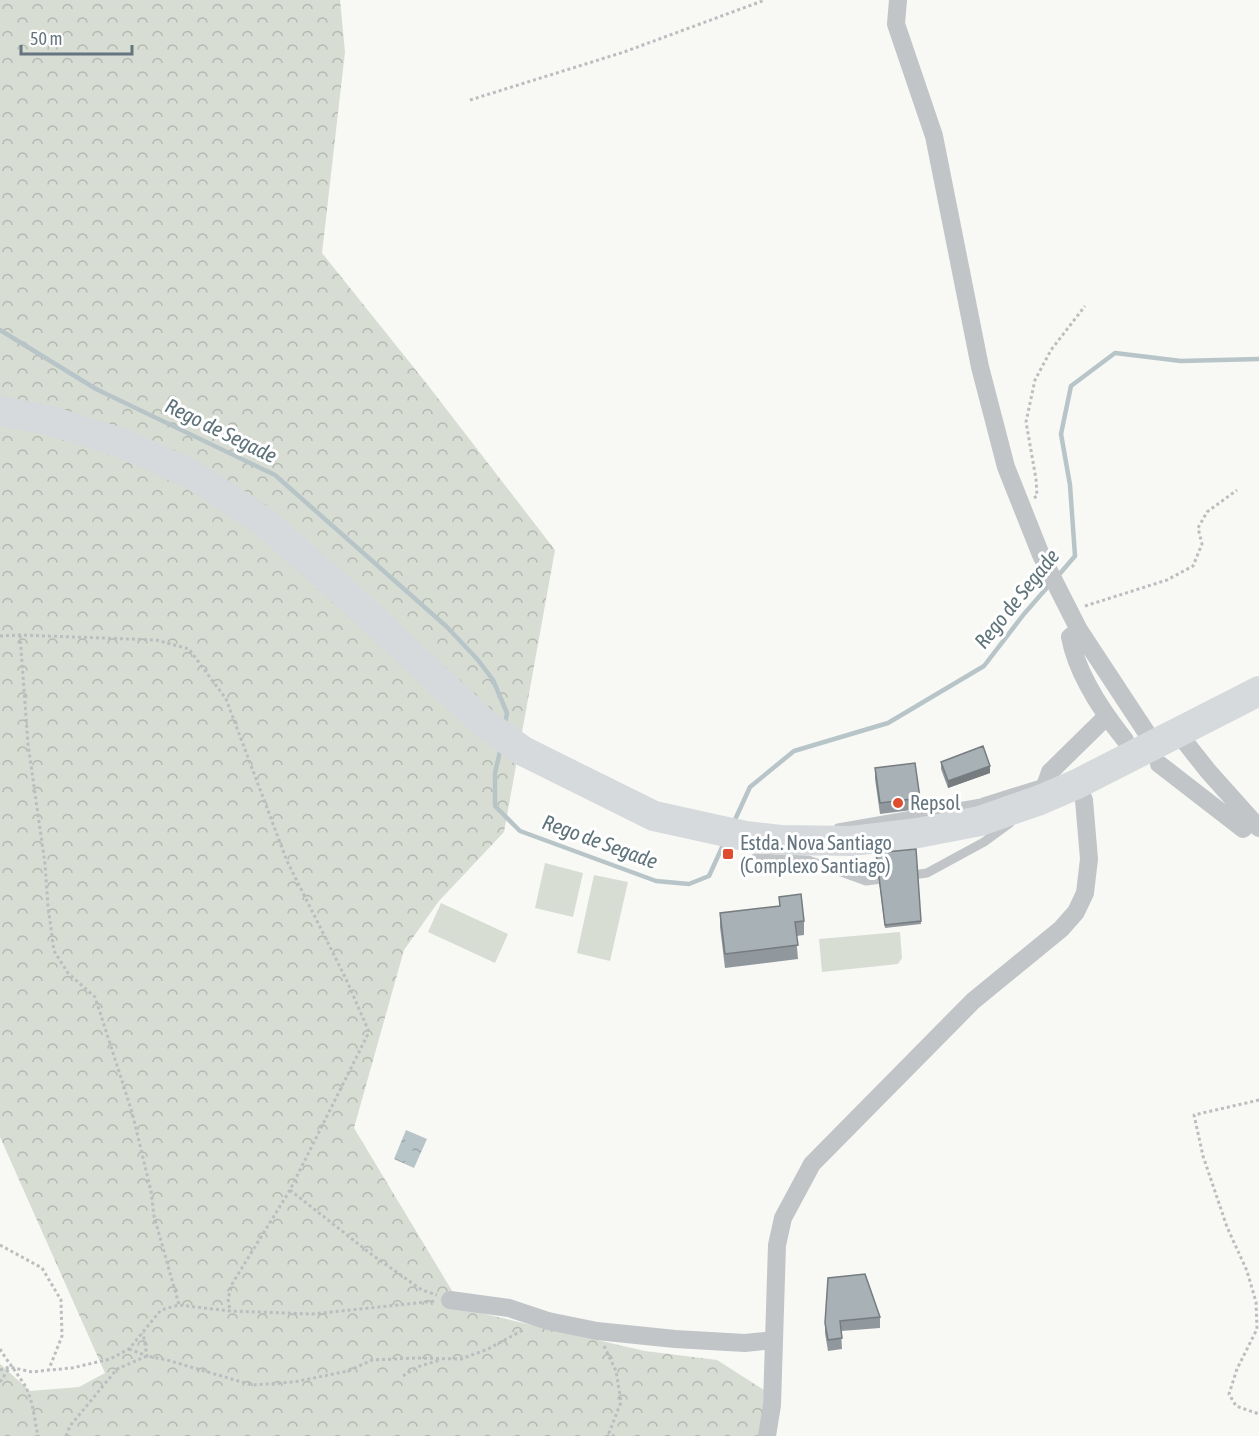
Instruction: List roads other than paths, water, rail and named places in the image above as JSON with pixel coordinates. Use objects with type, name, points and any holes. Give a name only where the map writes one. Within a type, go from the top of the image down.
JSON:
[{"type":"highway","points":[[0,411],[48,420],[122,443],[191,474],[263,521],[355,602],[484,723],[524,751],[654,816],[745,836],[781,840],[852,841],[980,821],[1035,797],[1077,784],[1164,747],[1259,691]]},
{"type":"street","points":[[898,0],[897,24],[934,136],[980,366],[1006,467],[1041,555],[1079,630],[1164,747],[1243,829],[1256,824],[1208,771],[1164,747]]},
{"type":"street","points":[[1079,630],[1070,636],[1073,656],[1106,717],[1125,740]]},
{"type":"street","points":[[1035,797],[1050,772],[1106,717]]},
{"type":"street","points":[[766,1436],[772,1405],[777,1245],[783,1218],[812,1164],[973,1000],[1061,929],[1076,912],[1085,893],[1089,859],[1084,800],[1077,784]]},
{"type":"street","points":[[450,1300],[508,1308],[548,1321],[597,1331],[745,1343],[773,1340]]},
{"type":"lane","points":[[781,840],[868,822],[981,803],[1035,797]]},
{"type":"lane","points":[[981,803],[1035,797]]},
{"type":"lane","points":[[755,858],[808,860],[866,880],[927,873],[984,842],[1035,797]]},
{"type":"water","points":[[406,1130],[427,1139],[414,1168],[394,1159]]},
{"type":"waterway","name":"Rego de Segade","points":[[0,330],[96,389],[275,475],[447,627],[478,660],[493,680],[507,713],[505,724]]},
{"type":"waterway","name":"Rego de Segade","points":[[1057,577],[1075,556],[1070,485],[1061,434],[1071,386],[1115,353],[1181,361],[1259,359]]},
{"type":"waterway","name":"Rego de Segade","points":[[733,824],[750,787],[794,751],[888,723],[984,666],[1051,583]]},
{"type":"waterway","name":"Rego de Segade","points":[[501,747],[495,773],[495,806],[520,831],[656,881],[689,884],[709,876],[724,843]]},
{"type":"place","name":"Repsol","points":[[898,803]]},
{"type":"place","name":"Estda. Nova Santiago (Complexo Santiago)","points":[[728,854]]}]
